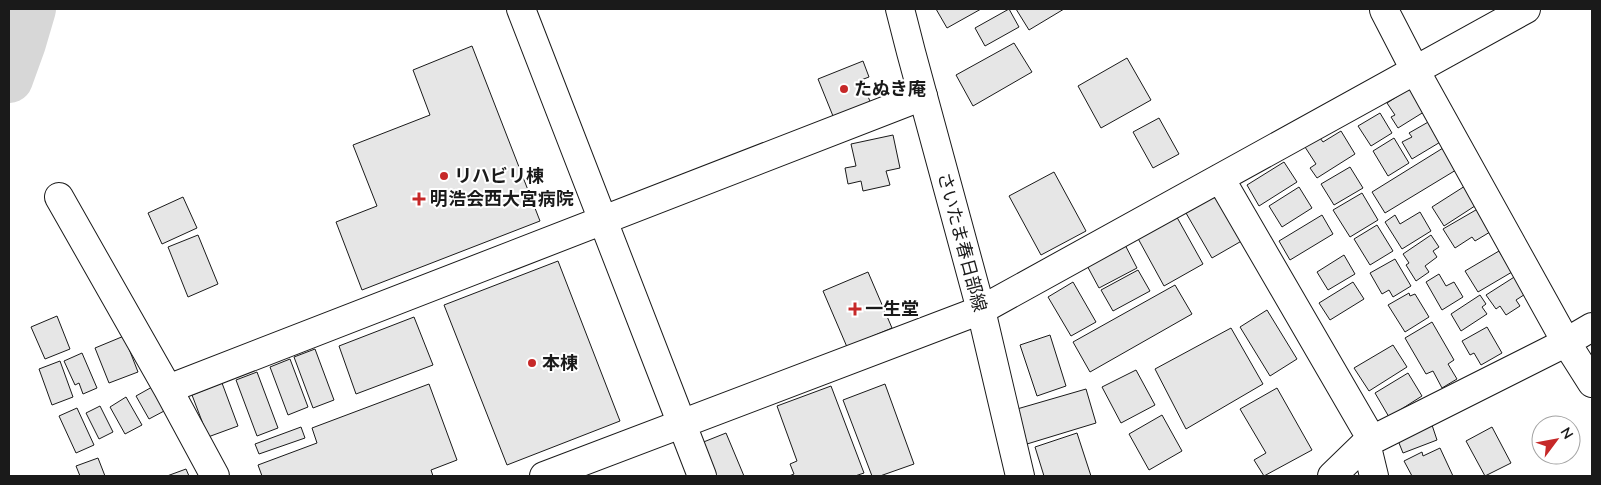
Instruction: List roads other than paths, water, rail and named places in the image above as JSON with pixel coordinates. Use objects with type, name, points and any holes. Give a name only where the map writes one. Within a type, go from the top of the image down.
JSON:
[{"type":"street","points":[[521,9],[702,476]]},
{"type":"street","name":"さいたま春日部線","points":[[900,9],[981,310],[1020,476]]},
{"type":"street","points":[[544,476],[981,310],[1526,9]]},
{"type":"street","points":[[1384,10],[1415,70],[1566,342],[1592,383]]},
{"type":"street","points":[[168,389],[923,96]]},
{"type":"street","points":[[1220,178],[1369,442],[1374,476]]},
{"type":"street","points":[[58,197],[168,389],[215,476]]},
{"type":"street","points":[[1332,476],[1369,442],[1592,327]]},
{"type":"waterway","points":[[9,79],[32,9]]},
{"type":"place","name":"たぬき庵","points":[[844,89]]},
{"type":"place","name":"リハビリ棟","points":[[444,176]]},
{"type":"place","name":"明浩会西大宮病院","points":[[419,199]]},
{"type":"place","name":"一生堂","points":[[855,309]]},
{"type":"place","name":"本棟","points":[[532,363]]}]
